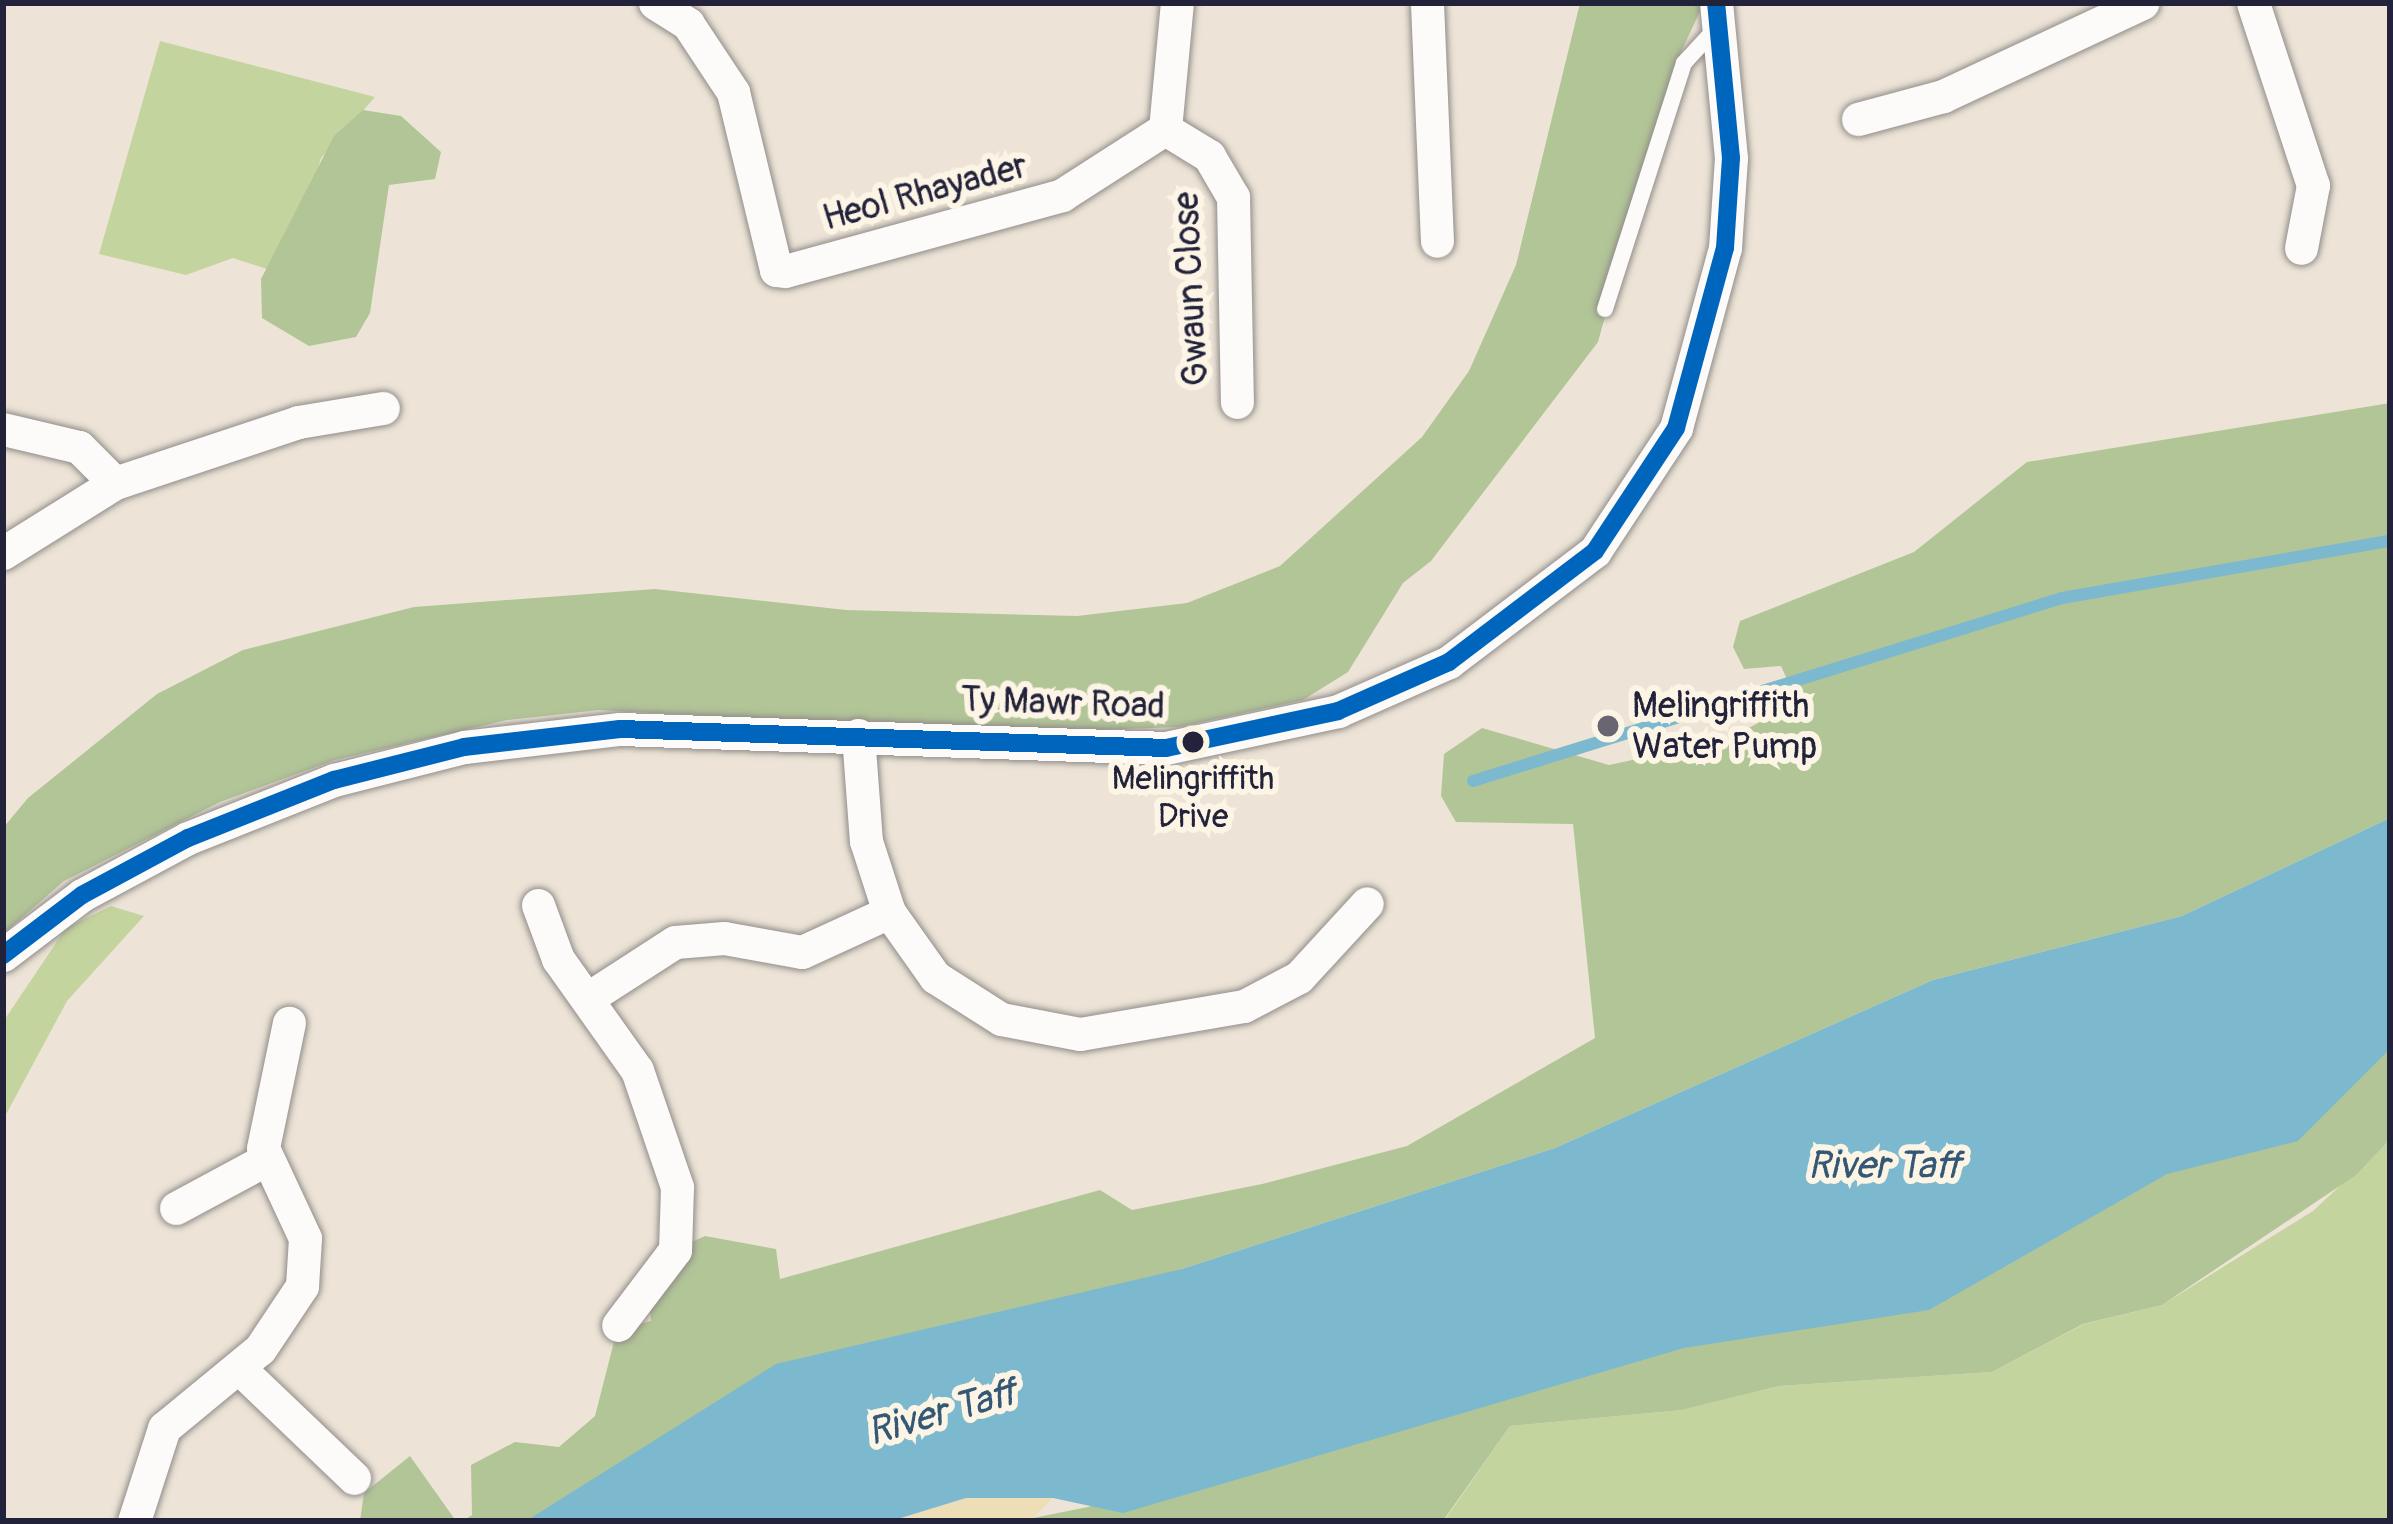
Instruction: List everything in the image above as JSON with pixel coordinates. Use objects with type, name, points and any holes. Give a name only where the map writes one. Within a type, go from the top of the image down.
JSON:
[{"type":"street","name":"Heol Rhayader","points":[[655,3],[688,23],[733,92],[776,270],[1062,195],[1166,129]]},
{"type":"street","points":[[1166,129],[1177,3]]},
{"type":"street","points":[[1427,3],[1437,241]]},
{"type":"street","points":[[1858,119],[1964,88],[2142,3]]},
{"type":"street","points":[[2253,3],[2313,185],[2301,248]]},
{"type":"street","name":"Ty Mawr Road","points":[[7,958],[188,838],[334,780],[442,752],[620,729],[1188,744],[1399,686],[1563,583],[1662,458],[1708,330],[1731,158],[1717,14]]},
{"type":"street","name":"Gwaun Close","points":[[1166,129],[1209,156],[1233,197],[1237,402]]},
{"type":"street","points":[[3,553],[115,483],[298,422],[383,408]]},
{"type":"street","points":[[3,429],[79,447],[115,483]]},
{"type":"street","points":[[858,734],[866,841],[889,912],[967,1000],[1001,1019],[1079,1034],[1272,994],[1366,903]]},
{"type":"street","points":[[538,904],[558,959],[588,998],[659,1118],[680,1211],[675,1250],[618,1325]]},
{"type":"street","points":[[588,998],[675,942],[724,938],[802,952],[889,912]]},
{"type":"street","points":[[134,1521],[164,1428],[239,1368],[302,1286],[305,1238],[267,1160],[262,1128],[290,1023]]},
{"type":"street","points":[[176,1208],[267,1160]]},
{"type":"street","points":[[239,1368],[354,1478]]},
{"type":"lane","points":[[1605,309],[1684,63],[1717,14]]},
{"type":"green space","points":[[1580,3],[1704,3],[1673,69],[1598,342],[1431,561],[1403,583],[1348,672],[1303,700],[1179,727],[1006,733],[599,710],[507,720],[335,760],[220,802],[64,881],[3,934],[3,828],[28,798],[157,694],[243,650],[414,607],[655,589],[846,610],[1077,616],[1187,603],[1280,566],[1422,437],[1469,371],[1516,265]]},
{"type":"green space","points":[[160,41],[375,97],[321,158],[285,275],[233,258],[186,275],[99,254]]},
{"type":"green space","points":[[363,110],[401,116],[441,152],[435,179],[389,185],[370,313],[356,337],[309,346],[262,318],[261,279],[334,136]]},
{"type":"green space","points":[[2390,403],[2390,818],[2182,916],[1933,980],[1555,1148],[1182,1269],[584,1521],[463,1521],[472,1515],[471,1465],[515,1442],[559,1447],[595,1416],[617,1330],[651,1321],[649,1303],[683,1246],[705,1236],[776,1249],[780,1279],[1100,1190],[1132,1210],[1262,1184],[1407,1146],[1595,1038],[1573,824],[1456,822],[1441,796],[1444,754],[1482,728],[1609,765],[1725,740],[1772,716],[1790,686],[1781,666],[1744,669],[1733,647],[1740,621],[1914,552],[2027,462]]},
{"type":"green space","points":[[111,906],[144,916],[67,1001],[3,1120],[3,1022],[66,928]]},
{"type":"green space","points":[[2390,1027],[2390,1139],[2356,1175],[2162,1305],[2083,1324],[1992,1372],[1779,1386],[1682,1410],[1510,1426],[1443,1521],[1018,1521],[1088,1507]]},
{"type":"green space","points":[[2390,1139],[2390,1521],[1444,1521],[1510,1426],[1682,1410],[1779,1386],[1992,1372],[2084,1324],[2162,1305],[2313,1211]]},
{"type":"green space","points":[[410,1456],[456,1521],[360,1521],[364,1493]]},
{"type":"sand","points":[[966,1498],[1053,1498],[1032,1519],[891,1521]]},
{"type":"water","name":"River Taff","points":[[2390,818],[2390,1049],[2298,1141],[2167,1174],[1929,1310],[1684,1348],[1123,1513],[1053,1498],[966,1498],[891,1521],[526,1521],[776,1364],[1182,1269],[1555,1148],[1933,980],[2182,916]]},
{"type":"waterway","points":[[1473,781],[2062,598],[2390,541]]},
{"type":"transit line","points":[[3,955],[82,895],[188,838],[334,780],[464,747],[620,729],[1166,748],[1338,711],[1449,662],[1595,551],[1676,428],[1725,248],[1731,158],[1716,3]]},
{"type":"place","name":"Melingriffith Water Pump","points":[[1608,726]]},
{"type":"place","name":"Melingriffith Drive","points":[[1193,742]]}]
